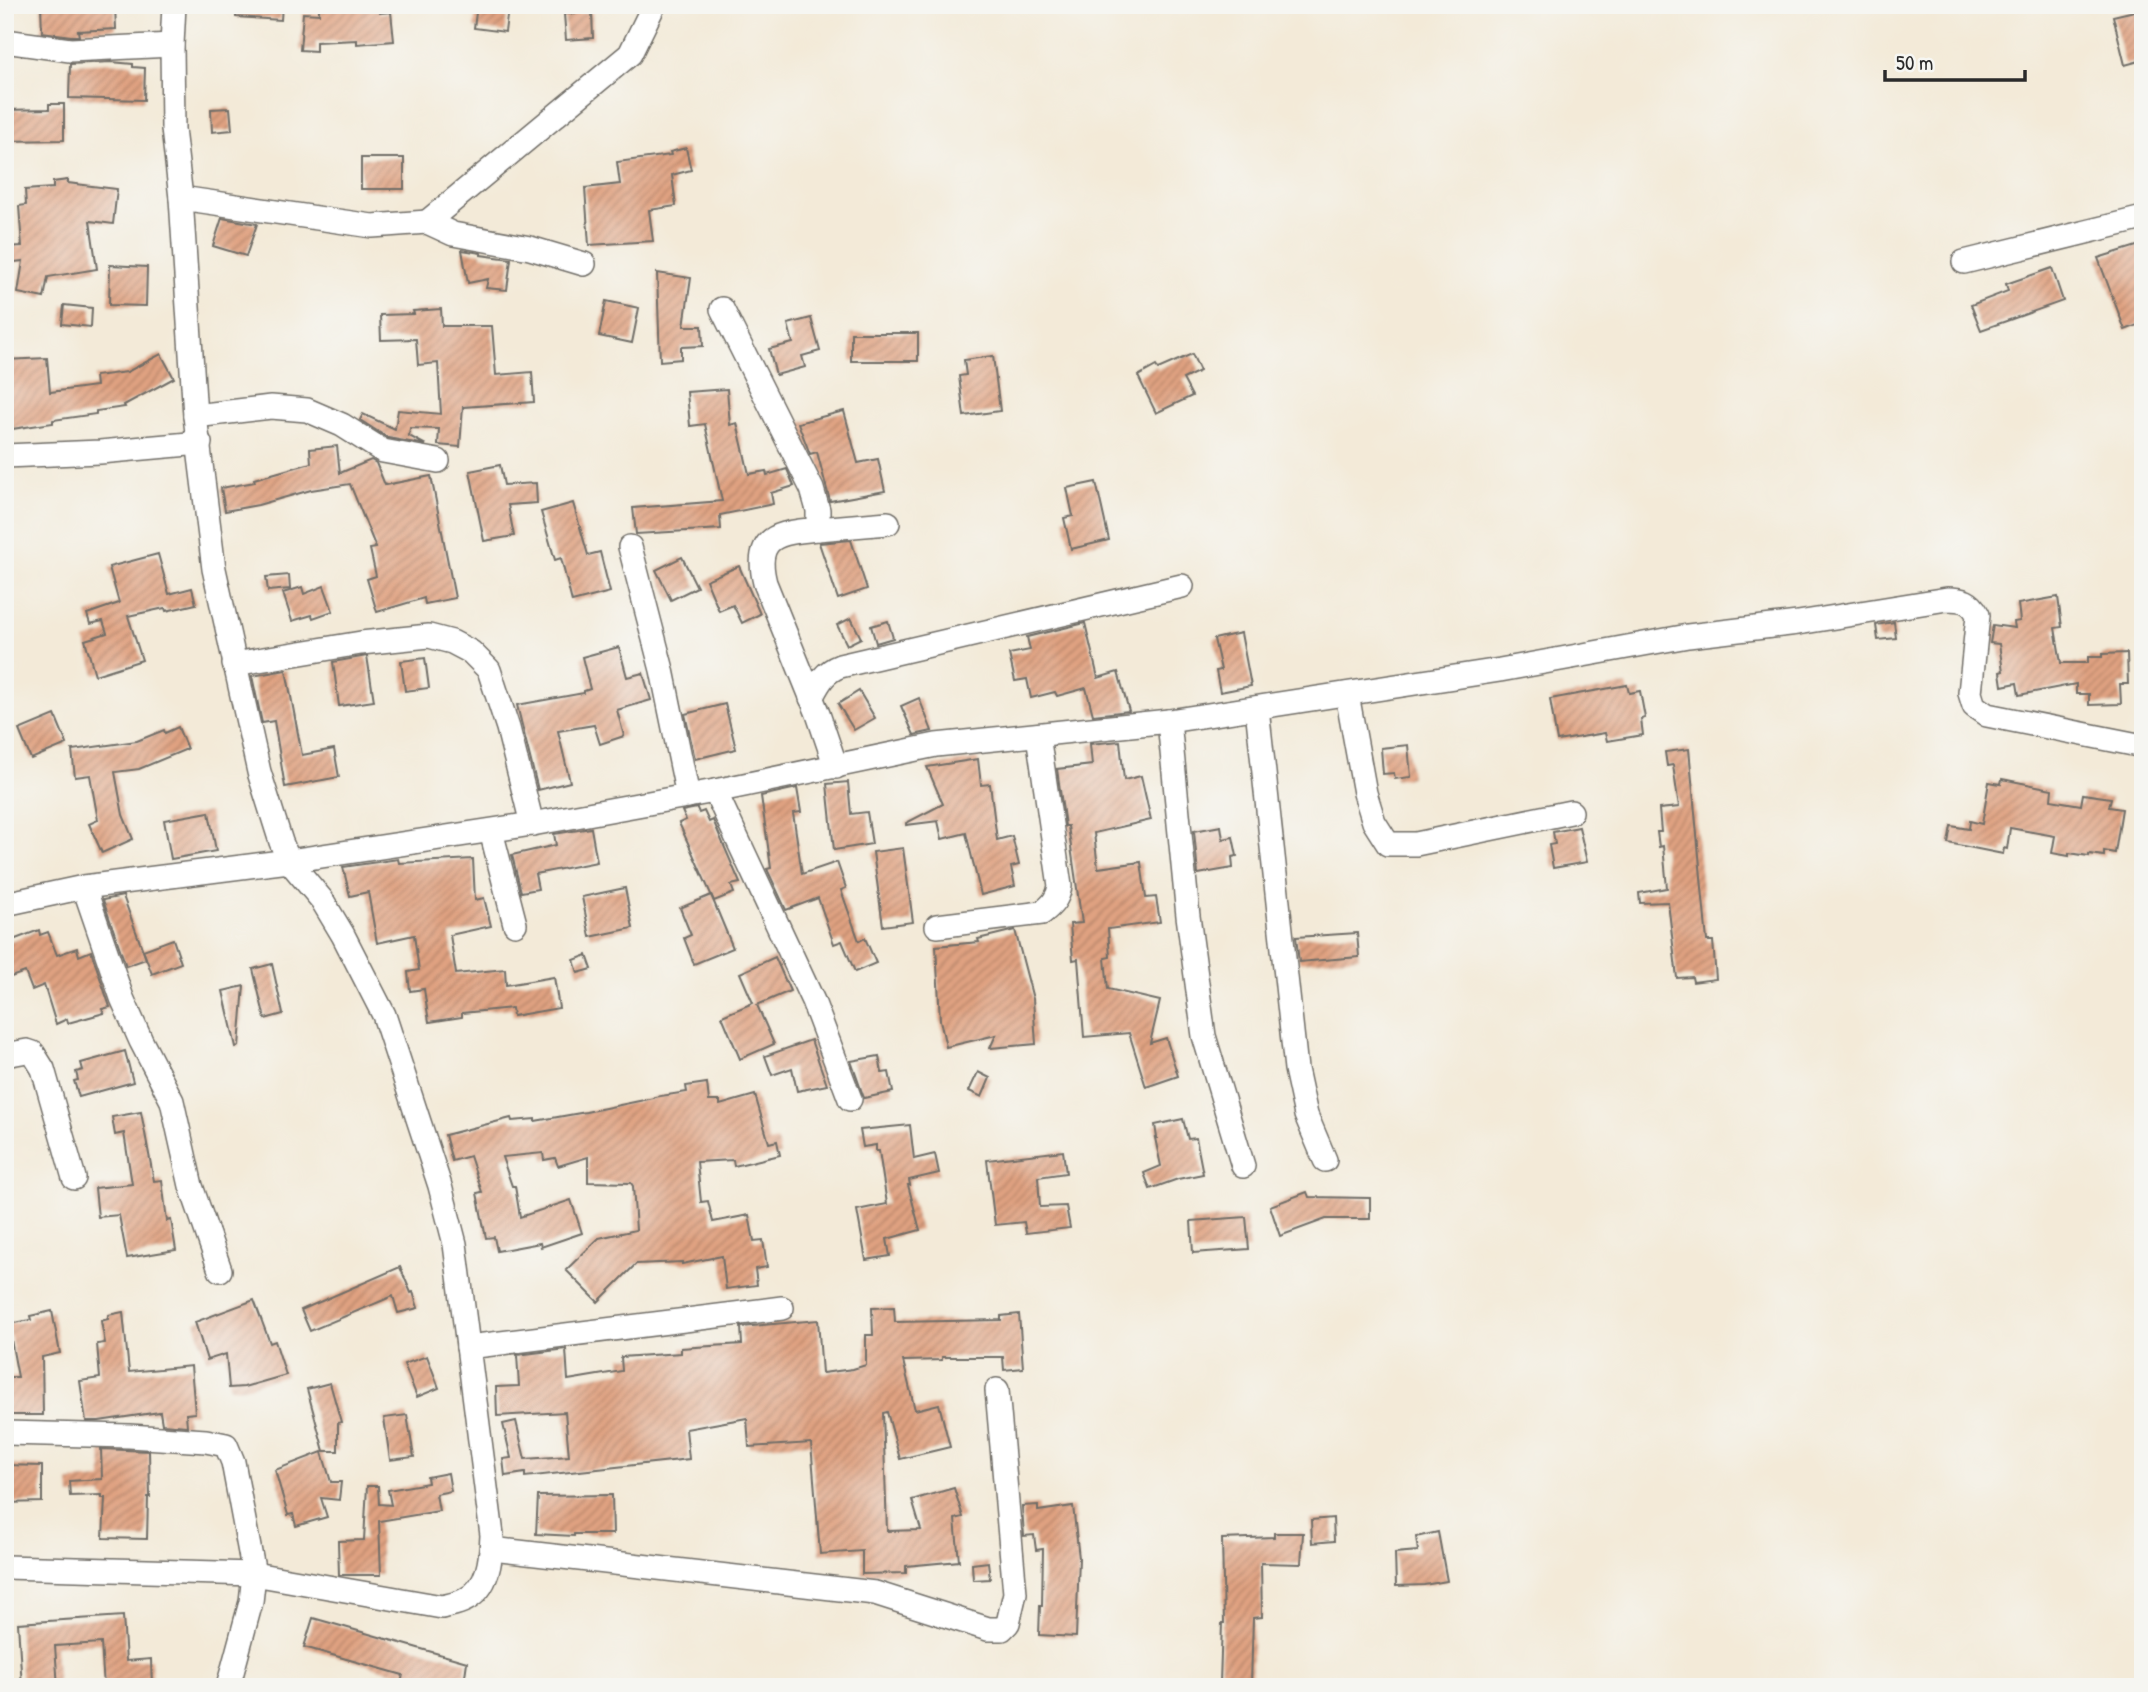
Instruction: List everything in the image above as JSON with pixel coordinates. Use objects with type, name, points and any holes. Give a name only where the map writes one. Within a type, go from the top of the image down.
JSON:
[{"type":"street","points":[[5,1567],[254,1574],[442,1607],[465,1600],[480,1588],[491,1561],[492,1535],[455,1244],[440,1186],[384,1015],[343,935],[321,900],[289,861],[259,772],[214,569],[195,416],[181,198],[173,129],[174,5]]},
{"type":"street","points":[[427,222],[630,54],[654,5]]},
{"type":"street","points":[[5,41],[70,50],[172,45]]},
{"type":"street","points":[[181,198],[372,226],[427,222],[453,234],[530,248],[584,264]]},
{"type":"street","points":[[1964,262],[2143,218]]},
{"type":"street","points":[[722,309],[812,489],[818,510],[818,529]]},
{"type":"street","points":[[195,416],[271,407],[307,410],[342,425],[383,451],[438,461]]},
{"type":"street","points":[[5,457],[200,443]]},
{"type":"street","points":[[836,766],[765,583],[761,555],[768,544],[782,533],[888,523]]},
{"type":"street","points":[[630,547],[662,670],[688,796]]},
{"type":"street","points":[[811,698],[823,676],[829,670],[840,666],[1182,586]]},
{"type":"street","points":[[5,904],[84,887],[289,861],[532,824],[715,791],[936,745],[1169,721],[1500,670],[1688,636],[1961,599],[1973,605],[1978,615],[1970,693],[1974,706],[1987,715],[2143,746]]},
{"type":"street","points":[[234,664],[361,643],[429,636],[453,642],[471,652],[489,670],[508,728],[532,824]]},
{"type":"street","points":[[1347,694],[1365,793],[1374,822],[1388,844],[1416,844],[1571,812]]},
{"type":"street","points":[[1257,708],[1296,1069],[1306,1115],[1325,1160]]},
{"type":"street","points":[[1169,721],[1188,916],[1204,1036],[1243,1166]]},
{"type":"street","points":[[937,926],[1042,913],[1054,903],[1059,894],[1038,735]]},
{"type":"street","points":[[715,791],[813,1001],[850,1099]]},
{"type":"street","points":[[491,831],[515,924]]},
{"type":"street","points":[[84,887],[122,998],[172,1101],[191,1186],[220,1270]]},
{"type":"street","points":[[5,1055],[27,1051],[33,1053],[38,1060],[43,1069],[74,1178]]},
{"type":"street","points":[[468,1347],[782,1308]]},
{"type":"street","points":[[492,1549],[875,1593],[988,1629],[1002,1629],[1008,1623],[1015,1593],[997,1390]]},
{"type":"street","points":[[5,1433],[129,1436],[219,1442],[226,1445],[233,1462],[254,1574],[251,1602],[229,1687]]},
{"type":"building","points":[[41,5],[115,5],[116,29],[78,31],[79,36],[42,32]]},
{"type":"building","points":[[236,5],[282,5],[281,20],[236,17]]},
{"type":"building","points":[[319,5],[380,5],[380,13],[391,12],[394,41],[357,44],[357,40],[316,42],[316,51],[300,50],[303,13],[319,14]]},
{"type":"building","points":[[477,5],[508,8],[505,32],[474,28]]},
{"type":"building","points":[[2143,9],[2143,60],[2125,65],[2113,16]]},
{"type":"building","points":[[592,12],[593,38],[566,40],[564,14]]},
{"type":"building","points":[[111,62],[145,68],[144,100],[69,98],[70,64]]},
{"type":"building","points":[[49,104],[64,104],[64,140],[5,141],[5,110],[49,109]]},
{"type":"building","points":[[230,108],[232,130],[212,132],[211,109]]},
{"type":"building","points":[[686,148],[691,170],[672,175],[676,206],[649,210],[653,241],[589,245],[585,188],[620,184],[617,162],[671,155],[670,152]]},
{"type":"building","points":[[361,158],[404,158],[404,189],[361,189]]},
{"type":"building","points":[[68,180],[68,183],[117,189],[113,224],[90,221],[97,269],[48,277],[44,298],[18,293],[23,261],[6,263],[5,247],[22,246],[19,206],[26,205],[25,190],[53,188],[53,182]]},
{"type":"building","points":[[222,218],[257,224],[246,256],[213,246]]},
{"type":"building","points":[[2143,244],[2143,323],[2125,330],[2098,258]]},
{"type":"building","points":[[462,250],[511,259],[507,290],[486,288],[488,279],[468,283]]},
{"type":"building","points":[[110,265],[147,267],[146,306],[109,305]]},
{"type":"building","points":[[2052,268],[2063,301],[1981,330],[1971,305],[2008,291],[2006,284]]},
{"type":"building","points":[[657,273],[691,278],[684,326],[702,326],[703,346],[681,347],[681,359],[660,361]]},
{"type":"building","points":[[606,301],[639,308],[632,343],[599,336]]},
{"type":"building","points":[[64,305],[92,308],[91,327],[62,324]]},
{"type":"building","points":[[441,309],[442,326],[492,326],[496,375],[532,372],[534,402],[463,407],[460,447],[438,445],[439,429],[410,428],[409,436],[426,445],[388,438],[360,420],[363,414],[395,429],[398,410],[441,414],[438,363],[418,365],[416,339],[381,340],[380,315],[414,314],[413,311]]},
{"type":"building","points":[[811,318],[820,351],[802,356],[805,367],[776,375],[769,349],[793,343],[788,324]]},
{"type":"building","points":[[851,333],[918,333],[918,361],[851,361]]},
{"type":"building","points":[[161,354],[174,378],[124,405],[125,407],[53,420],[53,423],[5,430],[5,360],[47,358],[50,392],[96,386],[95,376],[127,372]]},
{"type":"building","points":[[1192,354],[1200,371],[1183,379],[1192,396],[1156,413],[1138,376],[1156,366],[1158,369]]},
{"type":"building","points":[[993,356],[1000,411],[964,416],[959,376],[966,375],[964,360]]},
{"type":"building","points":[[727,389],[730,425],[737,423],[749,474],[766,471],[767,475],[787,469],[794,486],[771,493],[773,504],[720,515],[721,529],[636,534],[633,508],[722,501],[705,424],[690,426],[687,392]]},
{"type":"building","points":[[844,411],[858,463],[878,459],[885,491],[830,501],[817,452],[810,454],[798,423]]},
{"type":"building","points":[[337,446],[340,473],[371,460],[376,463],[385,485],[431,476],[455,598],[425,604],[424,598],[377,612],[367,579],[376,576],[370,549],[376,548],[350,484],[311,490],[225,511],[221,488],[255,482],[254,479],[311,463],[310,449]]},
{"type":"building","points":[[500,465],[504,485],[536,483],[537,503],[508,505],[514,536],[484,541],[470,471]]},
{"type":"building","points":[[1096,482],[1109,540],[1071,549],[1064,518],[1073,516],[1067,488]]},
{"type":"building","points":[[573,503],[588,555],[600,552],[610,592],[572,602],[561,558],[555,560],[541,512]]},
{"type":"building","points":[[851,540],[867,589],[838,599],[819,543]]},
{"type":"building","points":[[158,554],[169,594],[192,588],[196,604],[128,616],[142,660],[95,675],[85,640],[107,633],[103,621],[90,624],[87,614],[119,603],[109,567]]},
{"type":"building","points":[[682,557],[697,587],[671,600],[656,570]]},
{"type":"building","points":[[739,566],[760,614],[742,623],[733,605],[719,611],[706,580]]},
{"type":"building","points":[[289,575],[290,589],[268,591],[266,577]]},
{"type":"building","points":[[324,586],[333,611],[292,621],[283,593],[302,587],[304,594]]},
{"type":"building","points":[[2058,597],[2062,627],[2055,628],[2061,663],[2088,663],[2088,657],[2127,653],[2128,684],[2120,684],[2121,704],[2089,705],[2089,694],[2076,694],[2076,684],[2019,695],[2017,683],[2002,686],[1999,644],[1990,643],[1993,625],[2015,628],[2014,622],[2020,621],[2018,604]]},
{"type":"building","points":[[851,618],[861,638],[847,645],[837,625]]},
{"type":"building","points":[[888,621],[893,638],[876,643],[871,626]]},
{"type":"building","points":[[1894,622],[1896,638],[1878,640],[1876,625]]},
{"type":"building","points":[[1085,623],[1098,678],[1118,672],[1129,711],[1093,715],[1086,688],[1057,696],[1055,692],[1031,698],[1027,679],[1015,681],[1009,654],[1030,650],[1027,637]]},
{"type":"building","points":[[1241,633],[1251,686],[1220,692],[1216,671],[1221,670],[1214,639]]},
{"type":"building","points":[[619,647],[627,677],[643,673],[651,700],[617,710],[624,736],[600,744],[594,725],[558,731],[570,782],[538,790],[517,705],[584,693],[590,689],[582,657]]},
{"type":"building","points":[[367,656],[374,701],[339,706],[333,662]]},
{"type":"building","points":[[425,658],[429,688],[405,691],[401,661]]},
{"type":"building","points":[[286,670],[302,755],[334,749],[339,777],[285,787],[274,721],[262,723],[252,676]]},
{"type":"building","points":[[1627,685],[1629,693],[1640,691],[1645,718],[1641,719],[1643,735],[1607,741],[1605,733],[1557,741],[1550,699]]},
{"type":"building","points":[[859,691],[875,718],[854,730],[838,704]]},
{"type":"building","points":[[919,698],[932,731],[914,735],[901,706]]},
{"type":"building","points":[[725,704],[736,749],[695,759],[685,714]]},
{"type":"building","points":[[55,715],[67,744],[31,759],[19,730]]},
{"type":"building","points":[[178,727],[187,749],[139,769],[115,772],[123,815],[133,839],[102,853],[89,824],[98,820],[90,775],[75,777],[72,750],[137,741]]},
{"type":"building","points":[[1120,741],[1124,780],[1141,776],[1151,820],[1094,833],[1098,868],[1141,862],[1146,898],[1156,897],[1160,922],[1108,929],[1110,957],[1105,958],[1108,989],[1160,1001],[1150,1043],[1166,1038],[1178,1076],[1146,1087],[1129,1033],[1084,1037],[1078,959],[1073,960],[1070,924],[1082,923],[1057,769],[1092,765],[1090,744]]},
{"type":"building","points":[[1408,745],[1411,777],[1395,779],[1394,773],[1383,774],[1381,748]]},
{"type":"building","points":[[1689,749],[1707,941],[1713,941],[1716,979],[1693,982],[1692,977],[1677,978],[1668,902],[1640,903],[1639,893],[1667,888],[1663,846],[1659,847],[1657,832],[1661,832],[1659,809],[1679,807],[1673,765],[1667,766],[1665,752]]},
{"type":"building","points":[[978,759],[981,785],[990,784],[997,840],[1012,836],[1019,865],[1011,867],[1015,886],[981,895],[966,833],[942,839],[938,821],[906,825],[943,804],[927,767]]},
{"type":"building","points":[[2002,779],[2052,789],[2051,800],[2081,805],[2083,794],[2111,798],[2109,807],[2122,809],[2115,853],[2104,851],[2104,856],[2089,856],[2069,853],[2069,856],[2052,853],[2055,836],[2010,828],[2007,849],[2004,848],[2003,854],[1948,843],[1951,826],[1969,829],[1970,821],[1982,824],[1989,782],[2001,784]]},
{"type":"building","points":[[848,782],[851,814],[867,812],[872,844],[834,850],[827,784]]},
{"type":"building","points":[[797,788],[801,812],[793,813],[802,874],[837,862],[846,888],[841,890],[859,941],[865,938],[876,963],[855,972],[842,941],[834,944],[818,898],[786,910],[767,869],[771,868],[761,796]]},
{"type":"building","points":[[697,808],[699,813],[704,811],[709,822],[713,820],[740,883],[731,885],[734,893],[714,901],[679,823],[686,820],[682,811]]},
{"type":"building","points":[[209,812],[216,851],[171,859],[164,820]]},
{"type":"building","points":[[1221,826],[1223,839],[1233,837],[1237,856],[1232,857],[1233,868],[1198,874],[1194,831]]},
{"type":"building","points":[[1579,827],[1587,862],[1553,868],[1549,845],[1555,844],[1553,832]]},
{"type":"building","points":[[591,828],[597,862],[535,874],[538,889],[521,892],[512,855],[556,845],[554,834]]},
{"type":"building","points":[[903,848],[913,922],[883,926],[873,852]]},
{"type":"building","points":[[398,859],[399,863],[473,859],[475,900],[484,898],[491,926],[450,935],[456,974],[505,969],[506,985],[554,977],[559,1008],[513,1016],[512,1008],[462,1013],[462,1017],[429,1022],[424,989],[410,991],[408,972],[419,970],[414,935],[377,943],[368,892],[350,896],[343,867]]},
{"type":"building","points":[[625,888],[633,928],[590,937],[582,897]]},
{"type":"building","points":[[711,895],[733,948],[694,964],[684,938],[691,935],[680,908]]},
{"type":"building","points":[[123,896],[146,959],[126,966],[103,900]]},
{"type":"building","points":[[39,930],[40,935],[48,932],[57,955],[77,948],[79,956],[91,951],[110,1007],[102,1009],[104,1013],[68,1023],[67,1019],[56,1024],[44,985],[32,990],[25,972],[5,979],[5,943]]},
{"type":"building","points":[[1015,930],[1033,999],[1036,1044],[990,1048],[996,1035],[946,1047],[940,1020],[936,946],[979,942],[978,939]]},
{"type":"building","points":[[1357,933],[1359,957],[1299,962],[1296,937]]},
{"type":"building","points":[[173,939],[181,963],[152,974],[143,950]]},
{"type":"building","points":[[587,955],[592,969],[578,973],[574,960]]},
{"type":"building","points":[[775,957],[790,991],[757,1005],[774,1044],[740,1059],[722,1016],[753,1003],[740,973]]},
{"type":"building","points":[[272,964],[283,1014],[265,1019],[253,969]]},
{"type":"building","points":[[244,986],[239,1046],[236,1047],[223,991]]},
{"type":"building","points":[[811,1040],[827,1085],[797,1091],[792,1068],[772,1075],[765,1056]]},
{"type":"building","points":[[125,1051],[133,1082],[79,1097],[74,1081],[78,1080],[76,1072],[83,1070],[81,1063]]},
{"type":"building","points":[[879,1056],[882,1073],[889,1072],[893,1092],[864,1098],[851,1061]]},
{"type":"building","points":[[978,1072],[990,1078],[982,1097],[969,1091]]},
{"type":"building","points":[[707,1083],[709,1101],[720,1101],[720,1105],[755,1095],[769,1143],[777,1141],[780,1155],[734,1166],[733,1160],[697,1162],[701,1202],[708,1201],[713,1222],[749,1215],[754,1241],[763,1240],[767,1267],[755,1269],[757,1285],[726,1289],[722,1256],[682,1264],[636,1264],[598,1302],[566,1270],[599,1238],[636,1230],[633,1186],[631,1183],[588,1182],[588,1157],[558,1166],[555,1158],[544,1160],[543,1153],[502,1157],[512,1186],[515,1186],[520,1217],[571,1200],[582,1233],[541,1247],[540,1243],[497,1251],[494,1237],[486,1238],[477,1193],[482,1192],[470,1156],[452,1161],[445,1135],[511,1118],[512,1121],[535,1121],[687,1092],[686,1086]]},
{"type":"building","points":[[141,1112],[154,1181],[162,1180],[167,1221],[171,1220],[176,1250],[127,1258],[119,1215],[98,1217],[95,1188],[132,1184],[124,1133],[115,1135],[112,1117]]},
{"type":"building","points":[[1183,1119],[1188,1139],[1196,1138],[1203,1174],[1150,1189],[1144,1173],[1161,1166],[1155,1125]]},
{"type":"building","points":[[910,1125],[914,1159],[935,1154],[939,1173],[909,1180],[920,1230],[887,1239],[890,1256],[866,1260],[857,1210],[887,1204],[879,1151],[876,1151],[876,1145],[863,1147],[860,1130]]},
{"type":"building","points":[[1063,1151],[1066,1173],[1038,1177],[1040,1207],[1066,1206],[1070,1228],[1026,1233],[1024,1222],[995,1225],[987,1160]]},
{"type":"building","points":[[1307,1192],[1309,1197],[1370,1198],[1370,1219],[1326,1219],[1280,1236],[1270,1206]]},
{"type":"building","points":[[1246,1217],[1249,1249],[1193,1253],[1191,1221]]},
{"type":"building","points":[[400,1267],[418,1308],[398,1313],[393,1296],[310,1331],[301,1310]]},
{"type":"building","points":[[254,1300],[270,1343],[275,1341],[286,1375],[244,1387],[229,1388],[226,1354],[207,1360],[195,1322]]},
{"type":"building","points":[[894,1307],[895,1322],[1001,1320],[1001,1316],[1019,1314],[1023,1368],[1004,1370],[1003,1357],[942,1357],[942,1360],[903,1361],[915,1410],[939,1404],[950,1447],[900,1459],[887,1412],[883,1413],[887,1531],[921,1530],[912,1500],[954,1488],[963,1517],[955,1519],[959,1561],[906,1566],[906,1573],[862,1574],[862,1551],[820,1554],[811,1443],[749,1447],[747,1418],[686,1429],[689,1459],[525,1477],[525,1473],[505,1476],[503,1459],[511,1458],[503,1424],[516,1421],[525,1459],[569,1456],[565,1412],[497,1416],[496,1387],[519,1386],[517,1355],[566,1349],[568,1380],[622,1371],[621,1357],[681,1353],[681,1348],[742,1344],[741,1327],[818,1320],[822,1373],[866,1365],[866,1335],[873,1335],[872,1308]]},
{"type":"building","points":[[52,1311],[60,1353],[42,1357],[43,1415],[5,1415],[5,1377],[18,1377],[8,1324],[31,1320],[30,1316]]},
{"type":"building","points":[[123,1312],[129,1372],[191,1366],[195,1413],[186,1414],[187,1426],[162,1424],[160,1412],[86,1421],[80,1381],[100,1378],[97,1344],[105,1343],[101,1321],[108,1319],[108,1315]]},
{"type":"building","points":[[427,1356],[439,1388],[417,1397],[404,1364]]},
{"type":"building","points":[[330,1383],[341,1422],[338,1423],[338,1451],[324,1451],[307,1389]]},
{"type":"building","points":[[407,1415],[414,1457],[390,1460],[384,1418]]},
{"type":"building","points":[[101,1449],[149,1451],[147,1539],[103,1538],[105,1498],[102,1498],[102,1495],[70,1496],[69,1481],[102,1479]]},
{"type":"building","points":[[322,1452],[331,1482],[341,1482],[339,1500],[321,1498],[327,1517],[296,1526],[293,1514],[288,1515],[275,1470]]},
{"type":"building","points":[[5,1465],[42,1466],[42,1502],[5,1503]]},
{"type":"building","points":[[448,1473],[451,1491],[436,1494],[439,1511],[379,1521],[381,1575],[339,1575],[338,1541],[364,1540],[367,1486],[378,1486],[379,1504],[391,1505],[388,1490],[428,1483],[427,1477]]},
{"type":"building","points":[[612,1495],[613,1534],[536,1534],[538,1496]]},
{"type":"building","points":[[1038,1505],[1038,1511],[1073,1506],[1079,1558],[1076,1637],[1039,1635],[1043,1549],[1036,1550],[1034,1535],[1024,1536],[1022,1506]]},
{"type":"building","points":[[1333,1518],[1334,1541],[1312,1543],[1311,1520]]},
{"type":"building","points":[[1438,1532],[1447,1581],[1396,1586],[1395,1553],[1418,1551],[1416,1537]]},
{"type":"building","points":[[1274,1533],[1303,1533],[1301,1564],[1261,1563],[1262,1617],[1253,1618],[1251,1684],[1220,1683],[1224,1623],[1222,1539],[1274,1537]]},
{"type":"building","points":[[988,1562],[990,1579],[973,1580],[972,1564]]},
{"type":"building","points":[[123,1616],[126,1661],[151,1659],[152,1687],[104,1687],[101,1643],[55,1646],[58,1687],[22,1687],[18,1623]]},
{"type":"building","points":[[313,1618],[467,1662],[464,1683],[434,1679],[432,1687],[400,1687],[403,1675],[304,1647]]}]
